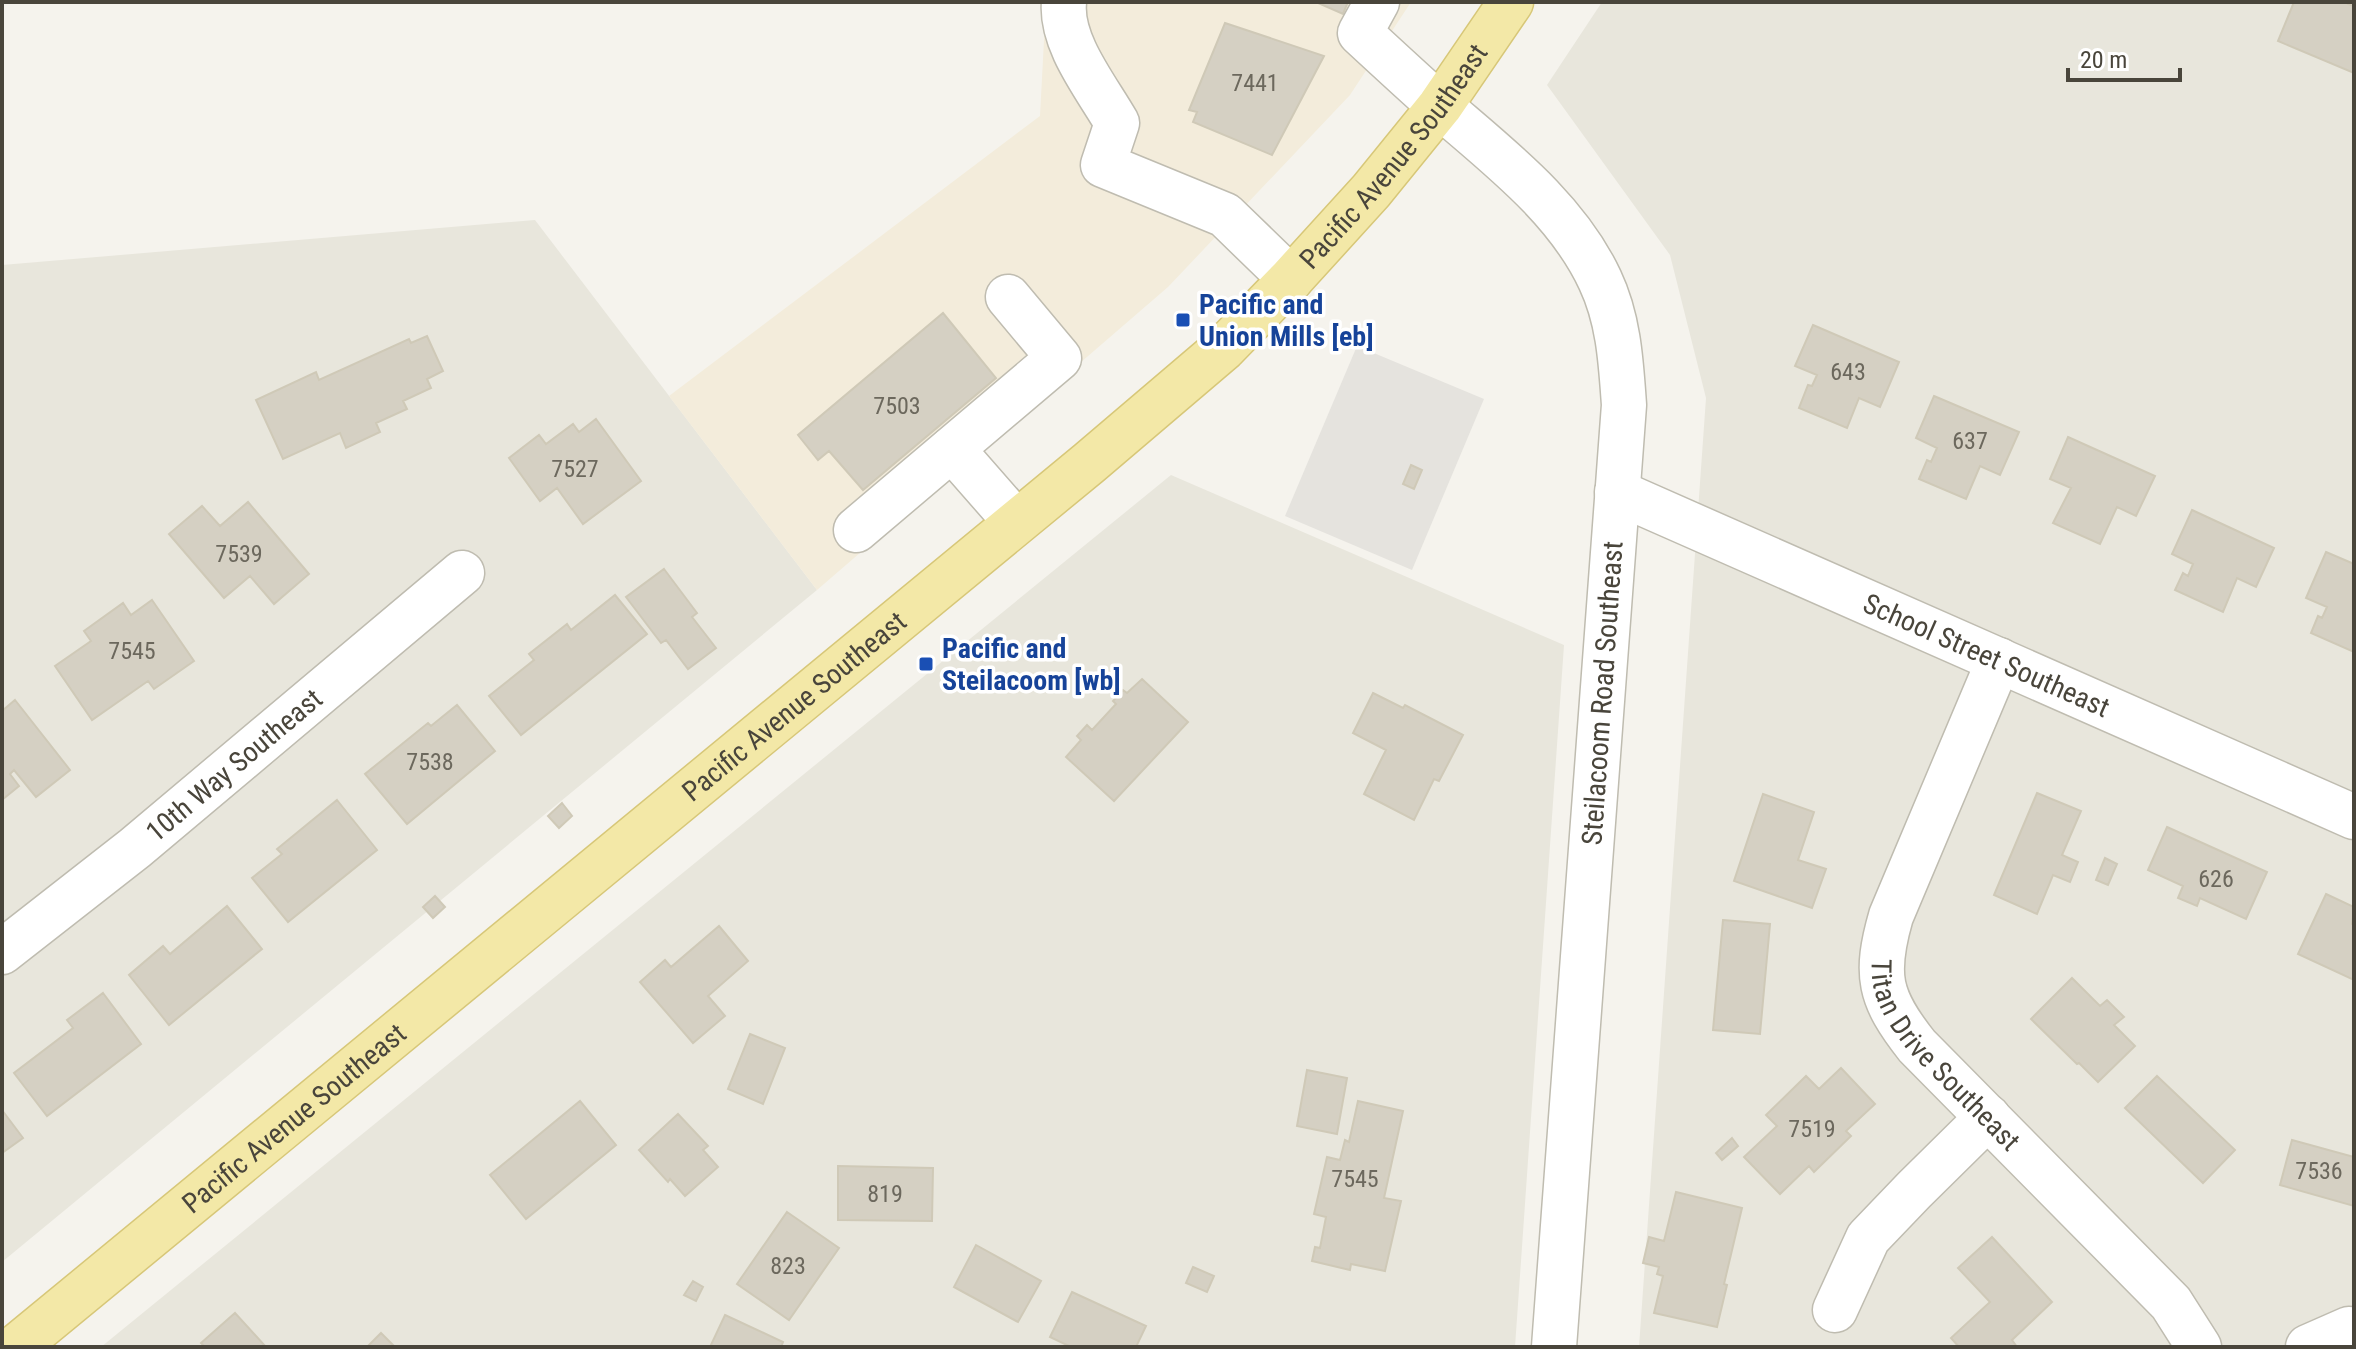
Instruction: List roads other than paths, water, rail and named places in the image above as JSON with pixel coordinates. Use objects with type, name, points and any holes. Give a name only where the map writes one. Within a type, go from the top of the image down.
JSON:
[{"type":"main road","name":"Pacific Avenue Southeast","points":[[16,1347],[1224,348],[1371,191],[1440,106],[1511,2]]},
{"type":"street","points":[[1064,2],[1063,18],[1082,66],[1117,123],[1103,165],[1225,215],[1291,279]]},
{"type":"street","name":"Steilacoom Road Southeast","points":[[1377,2],[1360,33],[1493,151],[1578,240],[1601,282],[1619,338],[1624,405],[1554,1347]]},
{"type":"street","points":[[856,530],[1059,358],[1008,297]]},
{"type":"street","points":[[952,449],[1016,522]]},
{"type":"street","name":"School Street Southeast","points":[[1617,492],[2354,817]]},
{"type":"street","name":"10th Way Southeast","points":[[2,952],[135,848],[462,573]]},
{"type":"street","name":"Titan Drive Southeast","points":[[1999,660],[1891,916],[1882,950],[1882,985],[1894,1017],[1917,1046],[2171,1303],[2199,1347]]},
{"type":"street","points":[[1835,1310],[1868,1238],[1988,1117]]},
{"type":"street","points":[[2308,1347],[2349,1329]]},
{"type":"place","name":"Pacific and Union Mills [eb]","points":[[1183,320]]},
{"type":"place","name":"Pacific and Steilacoom [wb]","points":[[926,664]]}]
